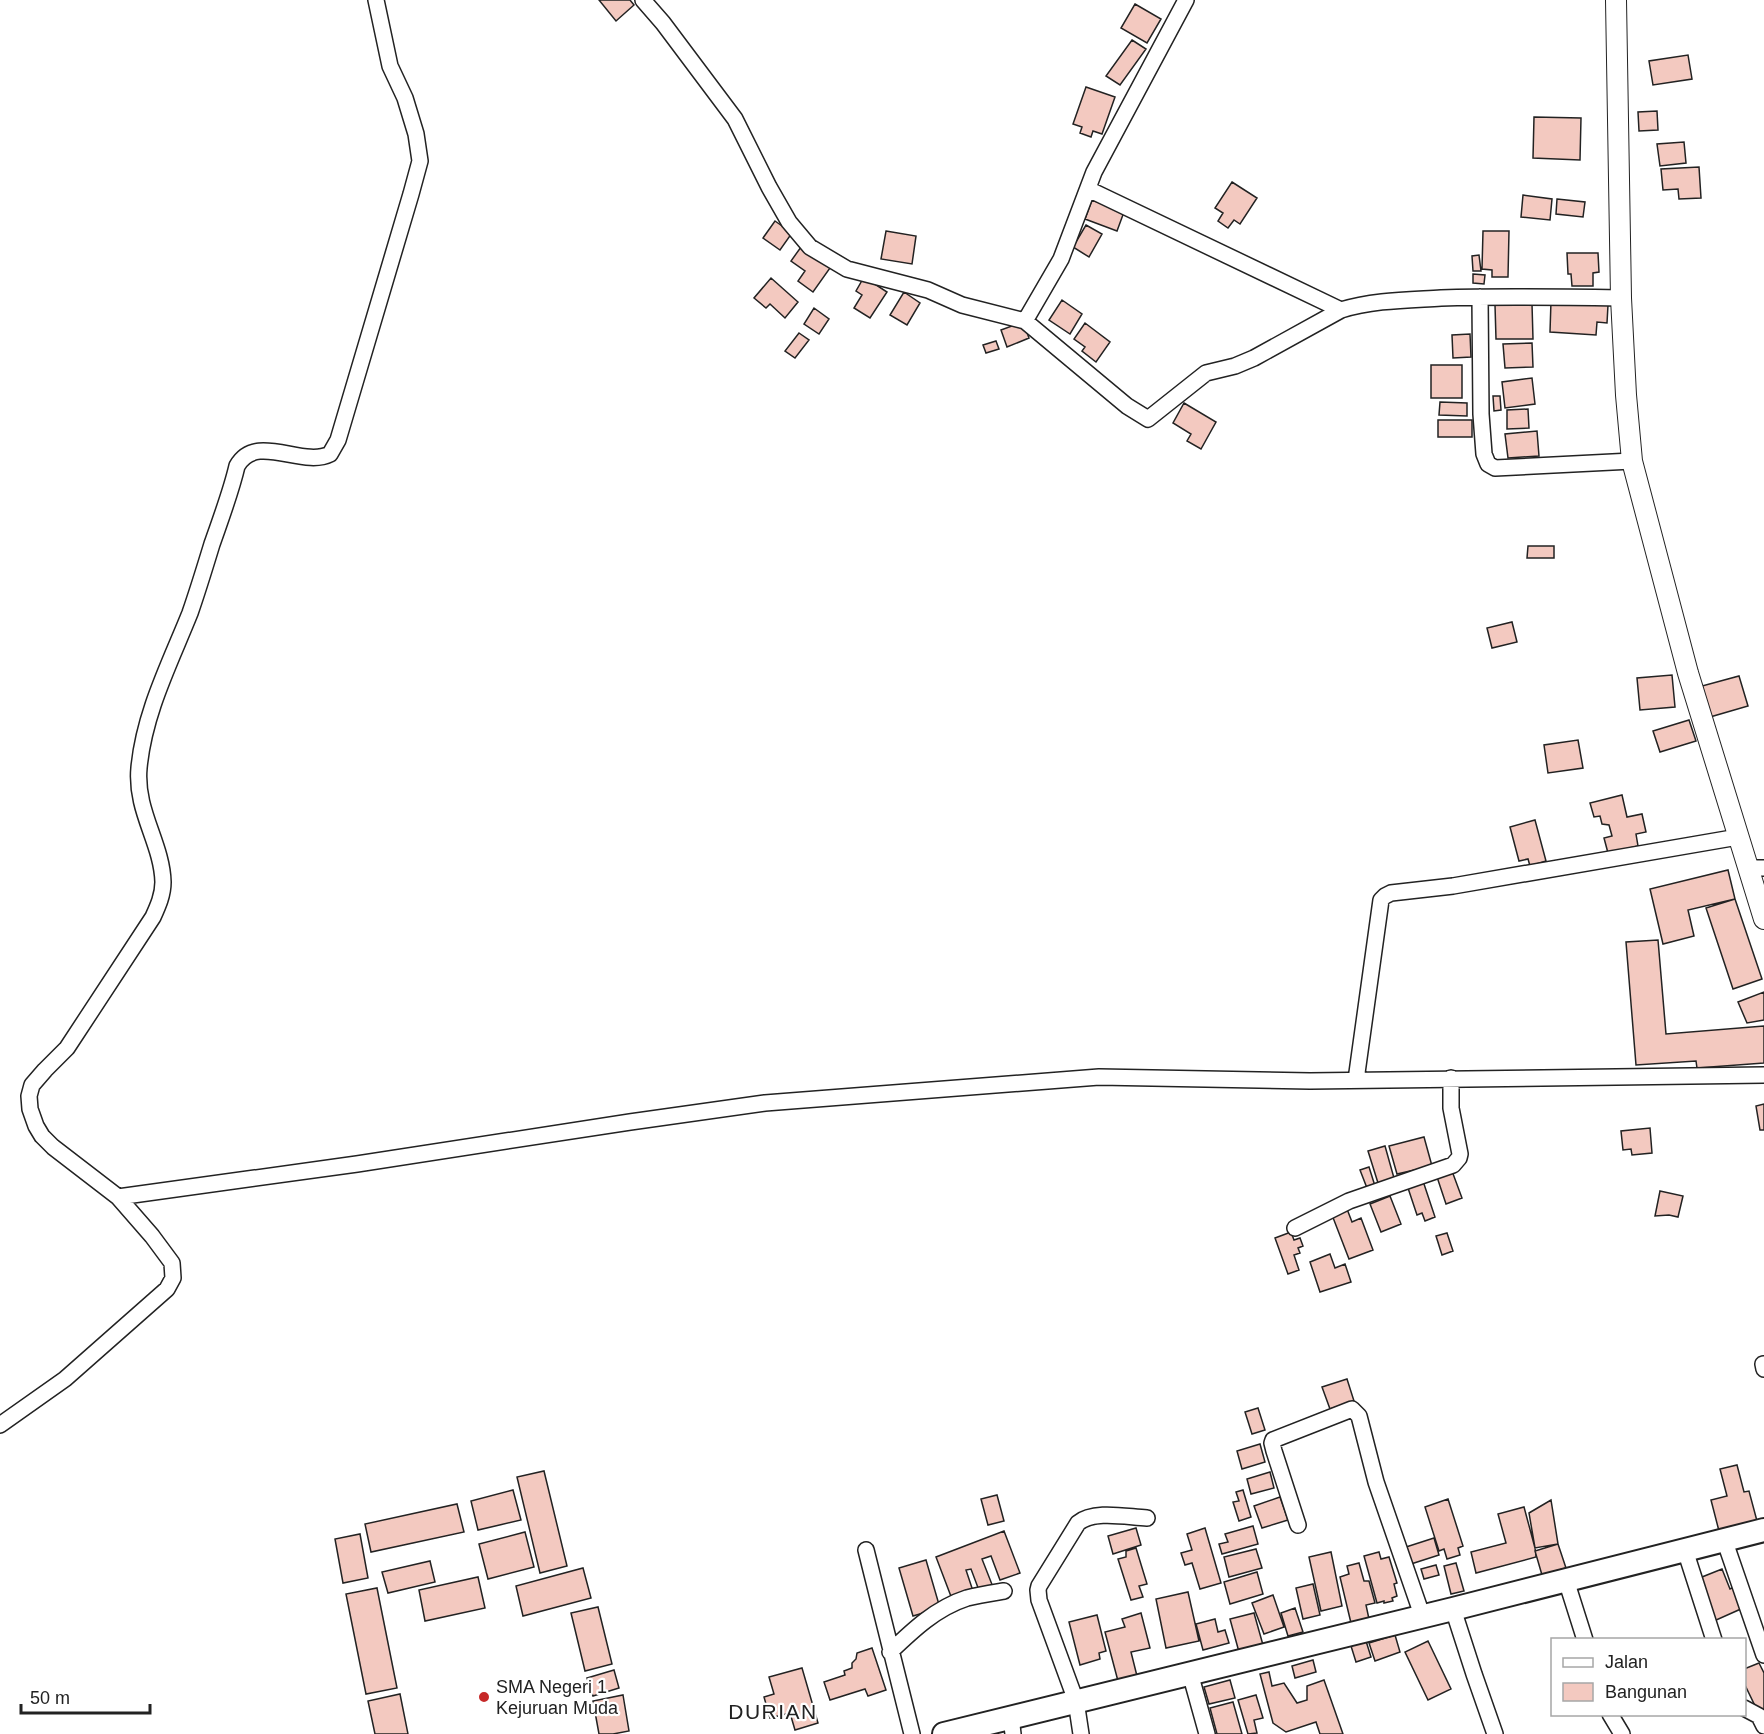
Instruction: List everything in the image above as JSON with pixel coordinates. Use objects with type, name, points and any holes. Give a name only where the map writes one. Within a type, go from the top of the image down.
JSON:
[{"type":"main road","points":[[944,1734],[1012,1726],[1076,1701],[1764,1530]]},
{"type":"street","points":[[0,1425],[65,1378],[171,1284],[174,1271],[172,1263],[152,1236],[118,1197],[42,1136],[30,1109],[29,1096],[32,1085],[68,1047],[158,907],[163,883],[161,866],[141,805],[138,789],[139,767],[155,698],[191,609],[237,466],[247,454],[263,450],[318,458],[330,454],[338,440],[420,162],[413,121],[390,66],[376,0]]},
{"type":"street","points":[[644,0],[735,119],[789,222],[810,247],[847,269],[928,290],[962,305],[1026,321],[1127,406],[1148,419],[1206,373],[1235,366],[1254,358],[1352,306],[1398,300],[1480,297],[1621,298]]},
{"type":"street","points":[[1026,321],[1061,259],[1094,172],[1186,0]]},
{"type":"street","points":[[1616,0],[1621,298],[1632,462],[1682,653],[1738,837],[1756,868],[1764,919]]},
{"type":"street","points":[[1088,189],[1341,310]]},
{"type":"street","points":[[1480,297],[1481,414],[1484,454],[1488,464],[1495,468],[1632,462]]},
{"type":"street","points":[[1356,1080],[1381,900],[1385,896],[1391,893],[1453,886],[1738,837]]},
{"type":"street","points":[[118,1197],[345,1166],[765,1103],[1098,1077],[1310,1081],[1764,1075]]},
{"type":"street","points":[[1295,1228],[1349,1201],[1449,1166],[1456,1161],[1460,1154],[1460,1147],[1452,1108],[1451,1078]]},
{"type":"street","points":[[1298,1525],[1274,1450],[1273,1440],[1352,1409],[1359,1416],[1376,1482],[1422,1615]]},
{"type":"street","points":[[1081,1734],[1076,1701],[1039,1600],[1040,1582],[1082,1520],[1097,1515],[1146,1518]]},
{"type":"street","points":[[1724,1539],[1764,1654]]},
{"type":"street","points":[[867,1550],[890,1652],[912,1734]]},
{"type":"street","points":[[1685,1550],[1713,1638]]},
{"type":"street","points":[[1566,1580],[1584,1638]]},
{"type":"street","points":[[890,1652],[916,1626],[932,1615],[967,1598],[1004,1591]]},
{"type":"street","points":[[1453,1609],[1495,1734]]},
{"type":"street","points":[[1190,1673],[1207,1734]]},
{"type":"street","points":[[1746,1709],[1759,1716],[1764,1726]]},
{"type":"street","points":[[1611,1716],[1622,1734]]},
{"type":"building","points":[[599,0],[630,0],[634,5],[616,21]]},
{"type":"building","points":[[1135,4],[1161,19],[1147,43],[1121,28]]},
{"type":"building","points":[[1132,40],[1146,49],[1120,85],[1106,76]]},
{"type":"building","points":[[1688,55],[1692,79],[1653,85],[1649,61]]},
{"type":"building","points":[[1086,87],[1115,97],[1102,134],[1093,131],[1091,137],[1080,133],[1082,127],[1073,124]]},
{"type":"building","points":[[1657,111],[1658,130],[1639,131],[1638,112]]},
{"type":"building","points":[[1534,117],[1581,118],[1580,160],[1533,158]]},
{"type":"building","points":[[1684,142],[1686,163],[1660,166],[1657,144]]},
{"type":"building","points":[[1699,167],[1701,198],[1679,199],[1678,189],[1663,190],[1661,169]]},
{"type":"building","points":[[1232,182],[1257,198],[1240,224],[1234,220],[1228,228],[1218,221],[1223,213],[1215,208]]},
{"type":"building","points":[[1523,195],[1552,199],[1550,220],[1521,217]]},
{"type":"building","points":[[1557,199],[1585,202],[1583,217],[1556,214]]},
{"type":"building","points":[[1092,200],[1124,212],[1117,231],[1085,219]]},
{"type":"building","points":[[775,221],[792,233],[780,250],[763,238]]},
{"type":"building","points":[[1086,225],[1102,234],[1089,257],[1073,247]]},
{"type":"building","points":[[886,231],[916,236],[912,264],[881,259]]},
{"type":"building","points":[[1483,231],[1509,231],[1508,277],[1492,277],[1492,270],[1482,269]]},
{"type":"building","points":[[801,247],[830,268],[813,292],[798,281],[805,271],[791,261]]},
{"type":"building","points":[[1567,253],[1598,253],[1599,272],[1593,273],[1593,286],[1572,286],[1571,274],[1568,274]]},
{"type":"building","points":[[1479,255],[1481,271],[1473,271],[1472,256]]},
{"type":"building","points":[[1473,274],[1485,275],[1484,284],[1473,283]]},
{"type":"building","points":[[864,277],[887,292],[870,318],[854,308],[862,295],[856,291]]},
{"type":"building","points":[[771,278],[798,302],[785,318],[770,304],[766,308],[754,298]]},
{"type":"building","points":[[904,292],[920,303],[907,325],[890,315]]},
{"type":"building","points":[[1062,300],[1082,314],[1070,334],[1049,320]]},
{"type":"building","points":[[1551,301],[1608,305],[1607,323],[1597,322],[1596,335],[1550,332]]},
{"type":"building","points":[[1532,304],[1533,339],[1496,339],[1495,305]]},
{"type":"building","points":[[814,308],[829,319],[819,334],[804,324]]},
{"type":"building","points":[[1023,322],[1029,338],[1007,347],[1001,330]]},
{"type":"building","points":[[1085,323],[1110,342],[1096,362],[1082,351],[1085,347],[1074,339]]},
{"type":"building","points":[[799,333],[809,340],[795,358],[785,351]]},
{"type":"building","points":[[1470,334],[1471,357],[1453,358],[1452,335]]},
{"type":"building","points":[[996,341],[999,349],[986,353],[983,345]]},
{"type":"building","points":[[1532,343],[1533,367],[1505,368],[1503,344]]},
{"type":"building","points":[[1431,365],[1462,365],[1462,398],[1431,398]]},
{"type":"building","points":[[1532,378],[1535,404],[1505,408],[1502,382]]},
{"type":"building","points":[[1493,396],[1500,396],[1501,410],[1494,411]]},
{"type":"building","points":[[1440,402],[1467,403],[1467,416],[1439,415]]},
{"type":"building","points":[[1184,403],[1216,422],[1201,449],[1187,441],[1191,434],[1173,423]]},
{"type":"building","points":[[1528,409],[1529,428],[1507,429],[1507,410]]},
{"type":"building","points":[[1438,420],[1472,420],[1472,437],[1438,437]]},
{"type":"building","points":[[1537,431],[1539,456],[1508,458],[1505,434]]},
{"type":"building","points":[[1528,546],[1554,546],[1554,558],[1527,558]]},
{"type":"building","points":[[1512,622],[1517,642],[1492,648],[1487,628]]},
{"type":"building","points":[[1672,675],[1675,707],[1640,710],[1637,678]]},
{"type":"building","points":[[1739,676],[1748,706],[1710,717],[1702,686]]},
{"type":"building","points":[[1689,720],[1696,741],[1660,752],[1653,731]]},
{"type":"building","points":[[1578,740],[1583,768],[1548,773],[1544,745]]},
{"type":"building","points":[[1622,795],[1627,817],[1642,814],[1646,832],[1636,834],[1638,846],[1608,853],[1604,838],[1612,836],[1609,825],[1602,824],[1600,816],[1594,817],[1590,803]]},
{"type":"building","points":[[1535,820],[1546,861],[1530,866],[1528,859],[1519,861],[1510,827]]},
{"type":"building","points":[[1728,870],[1735,899],[1688,910],[1694,936],[1663,944],[1650,889]]},
{"type":"building","points":[[1735,899],[1762,979],[1733,989],[1706,908]]},
{"type":"building","points":[[1658,940],[1666,1034],[1764,1026],[1764,1063],[1697,1068],[1696,1061],[1636,1065],[1626,942]]},
{"type":"building","points":[[1764,992],[1764,1020],[1747,1023],[1738,1002]]},
{"type":"building","points":[[1764,1104],[1764,1130],[1760,1130],[1756,1106]]},
{"type":"building","points":[[1650,1128],[1652,1153],[1632,1155],[1631,1149],[1623,1150],[1621,1131]]},
{"type":"building","points":[[1424,1137],[1432,1166],[1397,1174],[1389,1146]]},
{"type":"building","points":[[1385,1146],[1394,1178],[1378,1183],[1368,1151]]},
{"type":"building","points":[[1369,1167],[1375,1186],[1367,1188],[1360,1170]]},
{"type":"building","points":[[1452,1171],[1462,1198],[1446,1204],[1437,1177]]},
{"type":"building","points":[[1423,1181],[1435,1217],[1425,1221],[1422,1213],[1417,1215],[1407,1185]]},
{"type":"building","points":[[1660,1191],[1683,1196],[1678,1217],[1655,1216]]},
{"type":"building","points":[[1390,1196],[1401,1224],[1381,1232],[1370,1204]]},
{"type":"building","points":[[1347,1209],[1352,1222],[1361,1218],[1373,1250],[1349,1259],[1332,1215]]},
{"type":"building","points":[[1291,1232],[1294,1240],[1300,1238],[1303,1246],[1298,1248],[1300,1253],[1294,1255],[1299,1270],[1288,1274],[1275,1238]]},
{"type":"building","points":[[1447,1233],[1453,1251],[1442,1255],[1436,1236]]},
{"type":"building","points":[[1330,1254],[1335,1268],[1345,1264],[1351,1282],[1320,1292],[1310,1262]]},
{"type":"building","points":[[1347,1379],[1354,1401],[1330,1409],[1322,1387]]},
{"type":"building","points":[[1258,1408],[1265,1430],[1252,1434],[1245,1412]]},
{"type":"building","points":[[1260,1444],[1265,1462],[1242,1469],[1237,1451]]},
{"type":"building","points":[[1737,1465],[1744,1492],[1749,1491],[1757,1521],[1719,1531],[1711,1500],[1727,1496],[1720,1469]]},
{"type":"building","points":[[544,1471],[567,1566],[540,1573],[517,1477]]},
{"type":"building","points":[[1270,1472],[1274,1488],[1251,1494],[1247,1479]]},
{"type":"building","points":[[513,1490],[521,1520],[478,1530],[471,1501]]},
{"type":"building","points":[[1243,1490],[1251,1517],[1239,1521],[1233,1502],[1239,1501],[1236,1492]]},
{"type":"building","points":[[997,1495],[1004,1521],[988,1525],[981,1499]]},
{"type":"building","points":[[1280,1497],[1288,1520],[1262,1528],[1254,1506]]},
{"type":"building","points":[[1448,1499],[1463,1546],[1458,1548],[1460,1555],[1447,1559],[1444,1549],[1439,1551],[1425,1507]]},
{"type":"building","points":[[1551,1500],[1558,1544],[1535,1548],[1529,1513]]},
{"type":"building","points":[[457,1504],[464,1532],[371,1552],[365,1524]]},
{"type":"building","points":[[1524,1507],[1536,1557],[1476,1573],[1471,1552],[1506,1543],[1498,1514]]},
{"type":"building","points":[[1253,1526],[1258,1544],[1222,1554],[1219,1544],[1228,1542],[1225,1534]]},
{"type":"building","points":[[1136,1528],[1141,1545],[1113,1554],[1108,1536]]},
{"type":"building","points":[[1205,1528],[1221,1583],[1200,1589],[1192,1563],[1185,1565],[1181,1553],[1192,1550],[1187,1534]]},
{"type":"building","points":[[1004,1531],[1020,1573],[1000,1580],[991,1556],[982,1559],[993,1587],[980,1593],[971,1569],[966,1570],[973,1591],[952,1599],[936,1557]]},
{"type":"building","points":[[525,1532],[534,1567],[488,1579],[479,1544]]},
{"type":"building","points":[[360,1534],[368,1578],[343,1583],[335,1539]]},
{"type":"building","points":[[1434,1538],[1439,1555],[1411,1564],[1406,1547]]},
{"type":"building","points":[[1558,1544],[1566,1568],[1542,1575],[1535,1551]]},
{"type":"building","points":[[1136,1548],[1147,1584],[1139,1586],[1143,1597],[1131,1600],[1118,1559],[1126,1557],[1126,1551]]},
{"type":"building","points":[[1256,1549],[1262,1568],[1229,1577],[1224,1557]]},
{"type":"building","points":[[1331,1552],[1342,1606],[1321,1611],[1309,1557]]},
{"type":"building","points":[[1379,1552],[1381,1559],[1389,1557],[1397,1583],[1394,1584],[1397,1596],[1392,1598],[1393,1601],[1384,1603],[1384,1601],[1377,1603],[1364,1556]]},
{"type":"building","points":[[926,1560],[940,1608],[913,1616],[899,1568]]},
{"type":"building","points":[[430,1561],[435,1582],[388,1593],[382,1572]]},
{"type":"building","points":[[1359,1563],[1364,1581],[1369,1581],[1375,1603],[1366,1605],[1369,1619],[1351,1623],[1340,1577],[1349,1574],[1347,1566]]},
{"type":"building","points":[[1456,1563],[1464,1591],[1451,1594],[1444,1566]]},
{"type":"building","points":[[1436,1565],[1439,1575],[1424,1579],[1421,1569]]},
{"type":"building","points":[[583,1568],[591,1598],[523,1616],[516,1586]]},
{"type":"building","points":[[1722,1569],[1730,1589],[1734,1587],[1743,1608],[1714,1621],[1697,1579]]},
{"type":"building","points":[[1257,1572],[1263,1594],[1230,1604],[1224,1582]]},
{"type":"building","points":[[478,1577],[485,1608],[425,1621],[419,1590]]},
{"type":"building","points":[[1313,1584],[1320,1615],[1303,1619],[1296,1588]]},
{"type":"building","points":[[377,1588],[397,1688],[366,1694],[346,1594]]},
{"type":"building","points":[[1188,1592],[1199,1641],[1166,1648],[1156,1599]]},
{"type":"building","points":[[1273,1595],[1284,1627],[1264,1634],[1252,1603]]},
{"type":"building","points":[[598,1607],[612,1664],[585,1671],[571,1613]]},
{"type":"building","points":[[1295,1608],[1303,1632],[1288,1636],[1281,1613]]},
{"type":"building","points":[[1141,1613],[1150,1648],[1131,1652],[1137,1676],[1118,1681],[1105,1632],[1125,1627],[1122,1619]]},
{"type":"building","points":[[1254,1613],[1263,1645],[1239,1652],[1230,1619]]},
{"type":"building","points":[[1097,1615],[1106,1651],[1099,1653],[1100,1659],[1080,1665],[1069,1622]]},
{"type":"building","points":[[1215,1619],[1218,1632],[1225,1630],[1229,1643],[1203,1650],[1196,1624]]},
{"type":"building","points":[[1395,1635],[1400,1652],[1375,1661],[1369,1643]]},
{"type":"building","points":[[1366,1641],[1371,1657],[1356,1662],[1351,1646]]},
{"type":"building","points":[[1428,1641],[1451,1689],[1428,1700],[1405,1652]]},
{"type":"building","points":[[872,1648],[886,1690],[868,1696],[865,1689],[830,1700],[824,1682],[845,1675],[844,1671],[852,1668],[857,1653]]},
{"type":"building","points":[[1313,1660],[1316,1672],[1295,1678],[1292,1666]]},
{"type":"building","points":[[1759,1663],[1764,1673],[1764,1712],[1759,1714],[1746,1687],[1746,1668]]},
{"type":"building","points":[[802,1668],[818,1723],[795,1730],[790,1713],[770,1718],[764,1697],[774,1694],[769,1677]]},
{"type":"building","points":[[614,1670],[619,1688],[593,1696],[587,1678]]},
{"type":"building","points":[[1269,1672],[1272,1686],[1284,1683],[1297,1703],[1307,1700],[1307,1686],[1324,1680],[1343,1734],[1320,1734],[1316,1722],[1286,1732],[1273,1723],[1260,1674]]},
{"type":"building","points":[[1230,1680],[1235,1698],[1209,1704],[1204,1687]]},
{"type":"building","points":[[400,1694],[408,1734],[375,1734],[368,1701]]},
{"type":"building","points":[[623,1695],[629,1731],[599,1734],[593,1701]]},
{"type":"building","points":[[1256,1695],[1263,1718],[1254,1720],[1257,1733],[1248,1734],[1238,1700]]},
{"type":"building","points":[[1233,1702],[1242,1734],[1217,1734],[1210,1708]]},
{"type":"place","name":"SMA Negeri 1 Kejuruan Muda","points":[[484,1697]]},
{"type":"district","name":"DURIAN","points":[[773,1712]]}]
